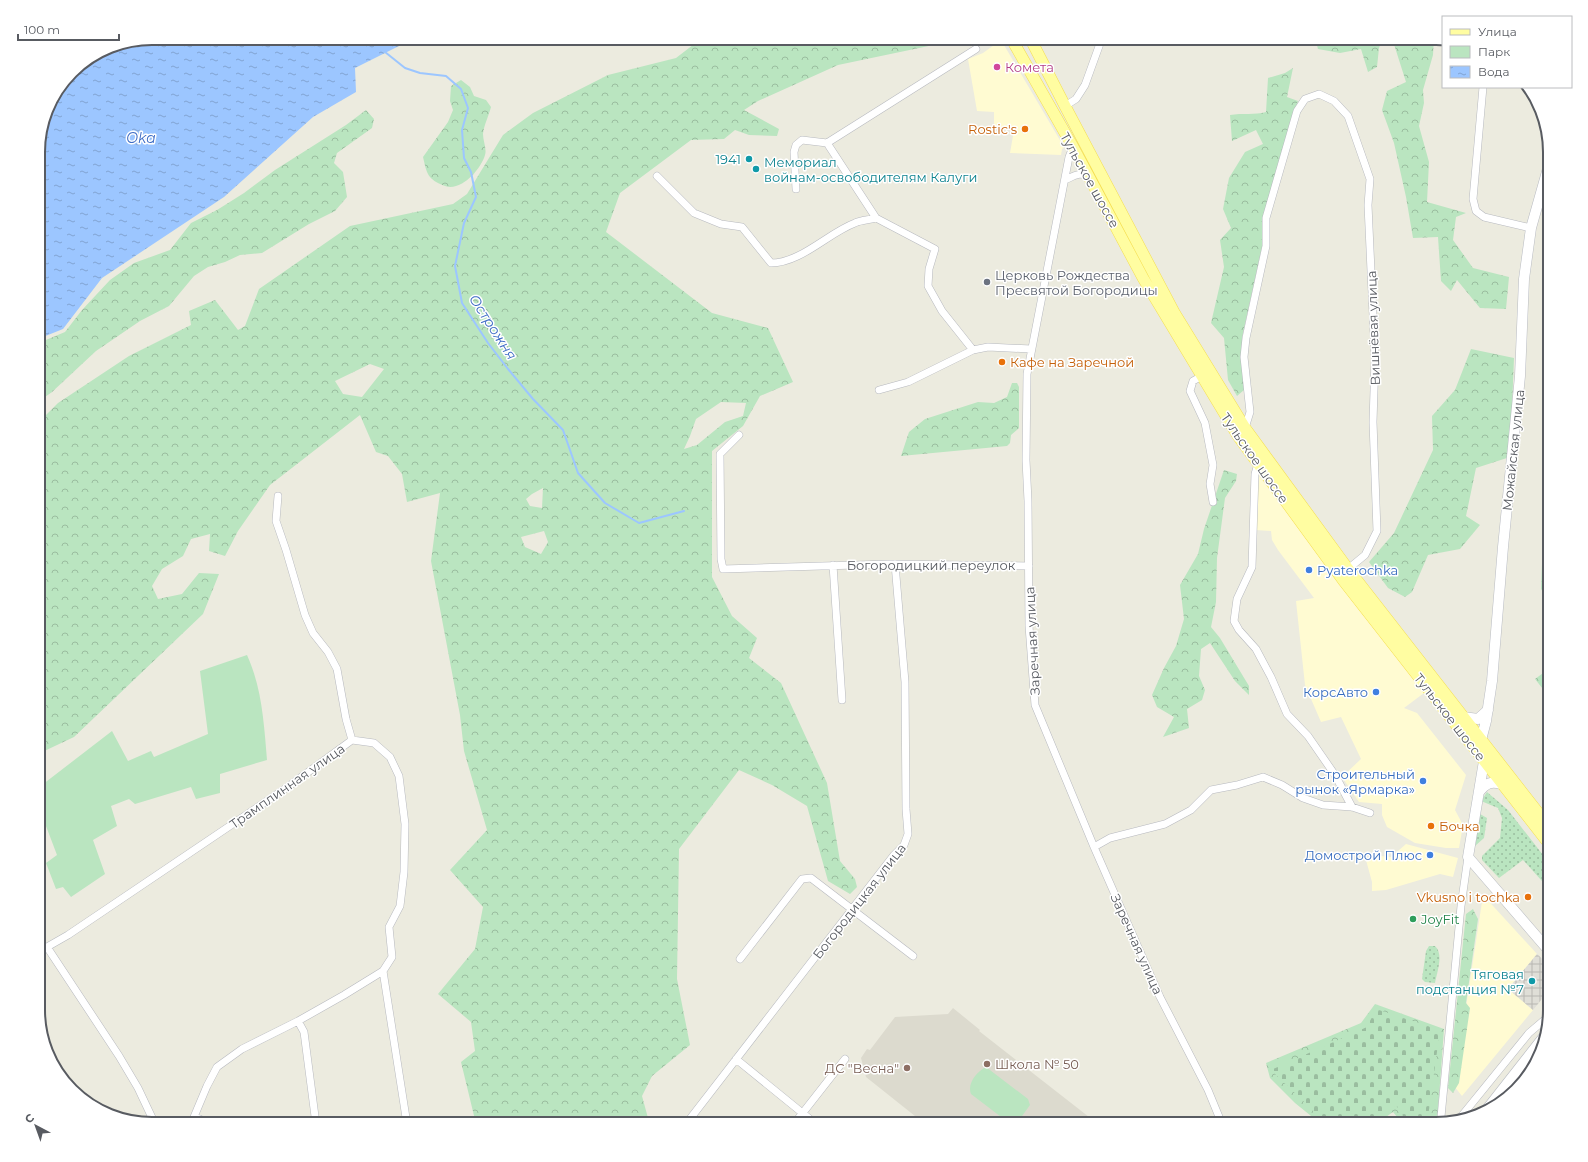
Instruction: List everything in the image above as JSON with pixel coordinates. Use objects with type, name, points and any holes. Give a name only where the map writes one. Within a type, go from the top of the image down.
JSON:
[{"type":"main road","name":"Тульское шоссе","points":[[1015,45],[1073,147],[1143,278],[1238,436],[1343,580],[1543,836]]},
{"type":"main road","name":"Тульское шоссе","points":[[1034,45],[1175,314],[1245,428],[1348,569],[1543,819]]},
{"type":"street","points":[[1065,106],[1076,99],[1085,85],[1099,45]]},
{"type":"street","points":[[796,189],[794,152],[796,145],[802,140],[828,143],[976,50]]},
{"type":"street","points":[[1483,88],[1473,199],[1476,211],[1484,217],[1531,228]]},
{"type":"street","name":"Вишнёвая улица","points":[[1245,428],[1250,412],[1244,357],[1246,338],[1266,246],[1266,218],[1297,110],[1306,99],[1319,94],[1334,101],[1348,116],[1370,179],[1368,205],[1375,359],[1373,422],[1377,531],[1365,555],[1348,569]]},
{"type":"street","points":[[828,143],[876,218],[935,249],[929,269],[928,286],[942,310],[973,350]]},
{"type":"street","name":"Заречная улица","points":[[1073,147],[1069,157],[1027,374],[1026,460],[1028,501],[1029,626],[1035,705],[1094,847],[1160,997],[1208,1090],[1219,1117]]},
{"type":"street","points":[[1065,180],[1079,174],[1084,174],[1090,178]]},
{"type":"street","points":[[657,176],[694,213],[721,224],[742,227],[771,262],[782,263],[794,258],[855,222],[876,218]]},
{"type":"street","name":"Можайская улица","points":[[1481,740],[1488,710],[1493,674],[1503,547],[1520,376],[1524,279],[1531,228],[1543,186]]},
{"type":"street","points":[[879,390],[908,382],[973,350],[988,347],[1031,349]]},
{"type":"street","points":[[1202,376],[1193,382],[1190,391],[1205,423],[1213,465],[1210,484],[1213,502]]},
{"type":"street","name":"Богородицкий переулок","points":[[739,435],[720,454],[721,559],[724,569],[895,564],[1029,566]]},
{"type":"street","points":[[1258,464],[1254,474],[1252,567],[1237,599],[1234,621],[1239,630],[1256,649],[1271,677],[1287,714],[1308,736],[1335,775],[1352,807]]},
{"type":"street","points":[[278,496],[276,521],[305,615],[313,634],[328,652],[337,669],[346,719],[352,740]]},
{"type":"street","name":"Богородицкая улица","points":[[691,1117],[894,855],[904,845],[908,834],[906,809],[905,682],[895,564]]},
{"type":"street","name":"Богородицкий переулок","points":[[833,565],[842,700]]},
{"type":"street","points":[[1463,717],[1478,718],[1488,710]]},
{"type":"street","name":"Трамплинная улица","points":[[47,947],[289,786],[352,740],[374,743],[390,757],[399,776],[405,824],[404,872],[400,906],[389,927],[392,957],[383,971]]},
{"type":"street","points":[[1441,1117],[1462,901],[1484,761]]},
{"type":"street","points":[[1094,847],[1110,838],[1165,824],[1191,810],[1211,790],[1262,777],[1282,785],[1303,798],[1323,805],[1352,807],[1370,814]]},
{"type":"street","points":[[1479,792],[1489,782],[1501,784]]},
{"type":"street","points":[[1468,856],[1543,944]]},
{"type":"street","points":[[740,959],[802,879],[811,878],[913,956]]},
{"type":"street","points":[[47,947],[119,1056],[138,1088],[152,1117]]},
{"type":"street","points":[[194,1117],[206,1086],[217,1067],[242,1049],[298,1021],[383,971],[406,1117]]},
{"type":"street","points":[[298,1021],[304,1032],[315,1117]]},
{"type":"street","points":[[1464,1113],[1530,1033],[1542,1022]]},
{"type":"street","points":[[1495,1099],[1536,1046]]},
{"type":"street","points":[[736,1059],[808,1117]]},
{"type":"street","points":[[799,1117],[845,1059]]},
{"type":"shaded area","points":[[994,45],[1004,45],[1064,147],[1061,155],[1010,153],[1014,130],[994,128],[994,112],[977,111],[968,59],[983,53]]},
{"type":"shaded area","points":[[1256,472],[1424,693],[1404,708],[1417,713],[1466,775],[1455,810],[1463,825],[1459,848],[1446,848],[1415,843],[1387,827],[1382,815],[1382,804],[1359,802],[1342,777],[1361,759],[1341,717],[1321,722],[1305,685],[1296,601],[1314,598],[1278,550],[1272,540],[1271,531],[1255,530]]},
{"type":"shaded area","points":[[1406,844],[1458,858],[1453,877],[1440,874],[1386,890],[1372,891],[1372,882],[1366,860],[1380,856],[1391,857]]},
{"type":"shaded area","points":[[1483,895],[1537,954],[1508,989],[1533,1010],[1462,1096],[1454,1086]]},
{"type":"shaded area","points":[[1537,954],[1543,960],[1543,998],[1533,1010],[1508,989]]},
{"type":"shaded area","points":[[953,1008],[980,1030],[979,1031],[1089,1117],[916,1117],[866,1077],[861,1058],[867,1049],[870,1050],[895,1017],[948,1014]]},
{"type":"green space","points":[[693,45],[933,45],[838,65],[758,101],[744,110],[779,129],[777,136],[749,135],[735,130],[724,139],[691,140],[620,193],[606,232],[712,313],[768,328],[793,382],[760,396],[743,426],[712,451],[712,577],[732,616],[757,638],[749,658],[781,683],[827,783],[840,861],[855,879],[857,887],[850,894],[828,881],[807,806],[772,785],[739,770],[679,849],[677,979],[690,1045],[652,1076],[642,1096],[648,1117],[474,1117],[461,1062],[475,1051],[471,1022],[438,994],[475,949],[483,907],[450,870],[487,830],[464,751],[460,715],[431,561],[440,493],[407,502],[402,474],[388,456],[376,452],[360,415],[270,485],[238,531],[225,556],[209,551],[210,534],[191,539],[183,556],[162,569],[152,586],[158,599],[182,594],[199,573],[219,574],[203,614],[74,737],[45,751],[45,416],[58,403],[129,356],[191,325],[189,311],[215,300],[238,330],[245,326],[259,289],[350,226],[453,204],[467,194],[503,135],[533,113],[608,75],[676,58]],"holes":[[[370,364],[384,369],[362,397],[343,394],[335,381]],[[721,402],[746,403],[743,416],[725,422],[697,445],[684,449],[696,419]],[[543,488],[542,508],[530,506],[526,499]],[[544,531],[548,542],[541,554],[525,547],[521,537]]]},
{"type":"green space","points":[[1317,45],[1380,45],[1377,67],[1368,72],[1361,49],[1340,53],[1318,49]]},
{"type":"green space","points":[[1394,45],[1434,45],[1433,55],[1423,90],[1424,103],[1419,126],[1429,162],[1427,202],[1466,213],[1456,217],[1453,240],[1473,268],[1509,277],[1506,309],[1480,308],[1457,280],[1451,291],[1441,281],[1438,237],[1413,238],[1394,143],[1382,110],[1387,91],[1406,82]]},
{"type":"green space","points":[[1293,68],[1287,97],[1298,101],[1263,216],[1262,247],[1242,338],[1244,390],[1237,396],[1228,380],[1224,338],[1211,323],[1224,267],[1220,240],[1231,228],[1223,209],[1229,178],[1245,152],[1263,144],[1256,130],[1232,141],[1230,115],[1266,112],[1268,78],[1285,73]]},
{"type":"green space","points":[[461,80],[470,87],[474,96],[486,100],[491,107],[484,127],[483,134],[486,150],[483,161],[475,173],[464,183],[451,187],[445,186],[431,178],[427,172],[423,157],[448,122],[453,110],[450,101],[451,86]]},
{"type":"green space","points":[[366,110],[374,119],[372,128],[337,153],[334,163],[343,172],[347,197],[335,211],[309,224],[262,253],[240,255],[225,262],[208,267],[194,276],[169,306],[140,321],[96,351],[45,397],[45,340],[65,332],[82,310],[110,280],[134,263],[170,250],[191,223],[217,210],[244,193],[275,170],[346,125]]},
{"type":"green space","points":[[1471,349],[1514,358],[1510,457],[1476,468],[1466,516],[1480,525],[1460,549],[1428,555],[1412,592],[1405,597],[1388,588],[1369,562],[1394,533],[1433,450],[1432,416],[1455,390]]},
{"type":"green space","points":[[1012,383],[1017,383],[1019,387],[1019,428],[1011,435],[1010,443],[1007,446],[901,456],[909,432],[925,419],[978,402],[994,403],[1007,397]]},
{"type":"green space","points":[[1224,470],[1237,474],[1236,481],[1225,498],[1217,558],[1216,602],[1211,627],[1220,638],[1249,686],[1249,695],[1235,681],[1210,643],[1201,649],[1199,676],[1205,690],[1202,700],[1187,709],[1189,728],[1163,737],[1174,717],[1157,707],[1152,695],[1176,646],[1184,619],[1180,585],[1198,554],[1204,529]]},
{"type":"green space","points":[[1543,538],[1543,592],[1541,589]]},
{"type":"green space","points":[[247,655],[259,693],[267,760],[220,774],[220,793],[196,799],[191,787],[135,804],[129,799],[111,806],[117,826],[93,840],[105,874],[71,897],[63,887],[56,889],[46,863],[57,855],[45,823],[45,783],[112,731],[128,761],[151,751],[154,757],[208,734],[200,671]]},
{"type":"green space","points":[[1543,673],[1543,689],[1535,679]]},
{"type":"green space","points":[[1487,792],[1508,810],[1543,855],[1543,882],[1523,860],[1499,878],[1482,860],[1482,856],[1500,838],[1502,818],[1498,808],[1481,801]]},
{"type":"green space","points":[[1480,814],[1487,818],[1484,838],[1475,846]]},
{"type":"green space","points":[[1473,909],[1478,919],[1466,1003],[1470,1008],[1459,1083],[1453,1093],[1448,1088],[1466,914]]},
{"type":"green space","points":[[1429,946],[1435,946],[1438,949],[1439,954],[1439,963],[1435,983],[1425,982],[1422,979],[1426,951]]},
{"type":"green space","points":[[1375,1004],[1444,1029],[1438,1117],[1397,1117],[1393,1112],[1386,1117],[1312,1117],[1295,1103],[1270,1078],[1266,1063],[1361,1023]]},
{"type":"green space","points":[[1376,1009],[1440,1030],[1428,1117],[1404,1117],[1396,1105],[1377,1117],[1320,1117],[1271,1070],[1367,1027]]},
{"type":"green space","points":[[986,1067],[1028,1099],[1030,1105],[1021,1117],[1001,1117],[971,1094],[971,1082],[979,1072]]},
{"type":"water","name":"Oka","points":[[401,45],[355,68],[356,92],[313,117],[224,197],[102,278],[63,329],[45,336],[45,145],[49,124],[59,99],[67,87],[82,72],[105,56],[138,46]]},
{"type":"waterway","name":"Острожня","points":[[385,52],[405,68],[420,73],[446,76],[461,89],[468,108],[462,130],[464,158],[471,172],[476,197],[464,223],[455,266],[462,303],[488,343],[533,399],[563,430],[578,473],[605,503],[639,523],[684,511]]},
{"type":"place","name":"Комета","points":[[997,67]]},
{"type":"place","name":"Rostic's","points":[[1025,129]]},
{"type":"place","name":"1941","points":[[749,159]]},
{"type":"place","name":"Мемориал войнам-освободителям Калуги","points":[[756,169]]},
{"type":"place","name":"Церковь Рождества Пресвятой Богородицы","points":[[987,282]]},
{"type":"place","name":"Кафе на Заречной","points":[[1002,362]]},
{"type":"place","name":"Pyaterochka","points":[[1309,570]]},
{"type":"place","name":"КорсАвто","points":[[1376,692]]},
{"type":"place","name":"Строительный рынок «Ярмарка»","points":[[1423,781]]},
{"type":"place","name":"Бочка","points":[[1431,826]]},
{"type":"place","name":"Домострой Плюс","points":[[1430,855]]},
{"type":"place","name":"Vkusno i tochka","points":[[1528,897]]},
{"type":"place","name":"JoyFit","points":[[1413,919]]},
{"type":"place","name":"Тяговая подстанция №7","points":[[1532,981]]},
{"type":"place","name":"Школа № 50","points":[[987,1064]]},
{"type":"place","name":"ДС \"Весна\"","points":[[907,1068]]}]
